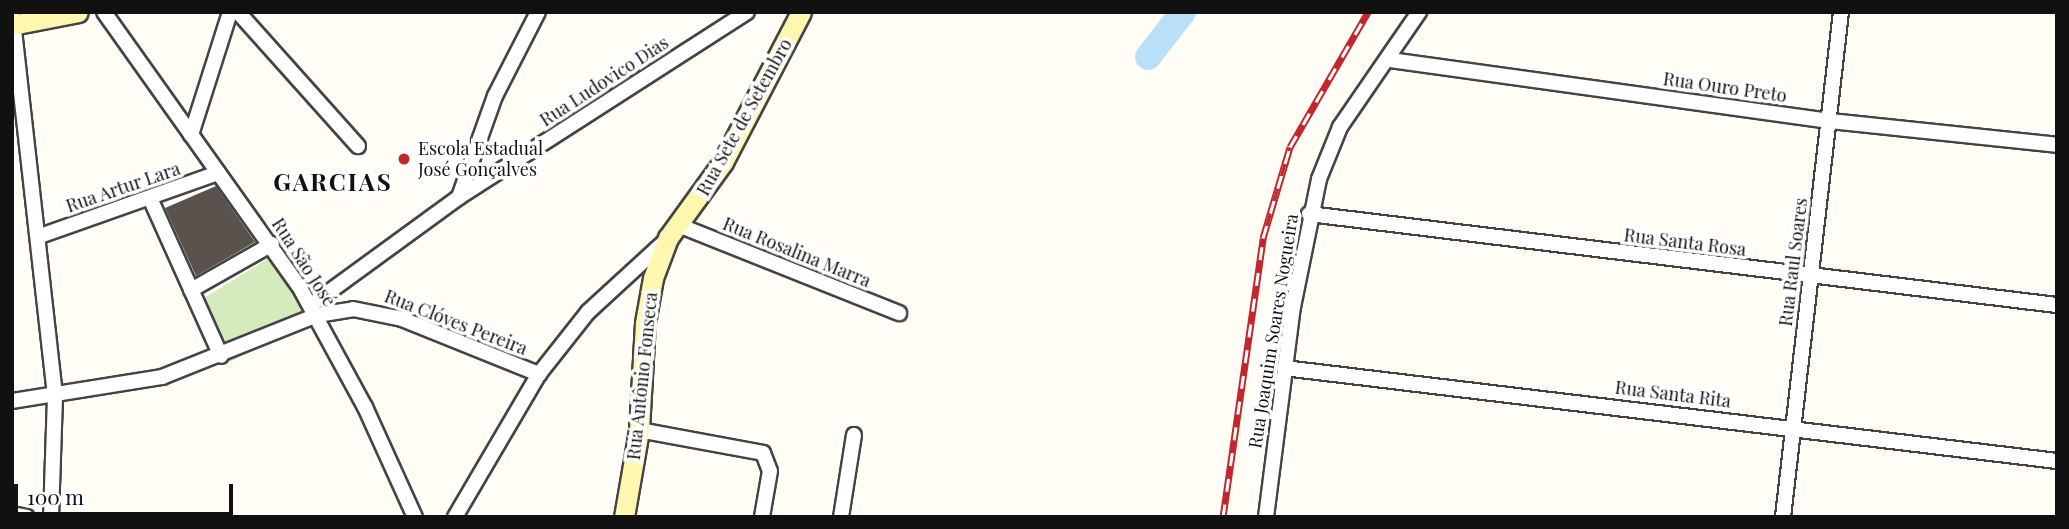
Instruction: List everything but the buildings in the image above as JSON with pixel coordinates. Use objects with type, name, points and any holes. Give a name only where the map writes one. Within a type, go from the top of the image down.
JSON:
[{"type":"street","points":[[51,517],[55,397],[40,236],[13,21],[78,12]]},
{"type":"street","name":"Rua São José","points":[[104,12],[272,244],[314,310],[415,517]]},
{"type":"street","points":[[191,135],[230,12]]},
{"type":"street","points":[[238,12],[359,146]]},
{"type":"street","points":[[459,197],[495,96],[538,12]]},
{"type":"street","name":"Rua Ludovico Dias","points":[[314,310],[459,197],[747,12]]},
{"type":"street","name":"Rua Sete de Setembro","points":[[455,517],[539,374],[588,312],[674,232],[723,162],[802,12]]},
{"type":"street","name":"Rua Joaquim Soares Nogueira","points":[[1266,517],[1284,368],[1309,214],[1331,145],[1390,60],[1419,12]]},
{"type":"street","name":"Rua Raul Soares","points":[[1783,517],[1841,12]]},
{"type":"street","name":"Rua Ouro Preto","points":[[1390,60],[1830,121],[2057,145]]},
{"type":"street","name":"Rua Artur Lara","points":[[40,236],[218,173]]},
{"type":"street","points":[[150,198],[221,356]]},
{"type":"street","name":"Rua Santa Rosa","points":[[1309,214],[1811,278],[2057,305]]},
{"type":"street","name":"Rua Rosalina Marra","points":[[674,232],[898,313]]},
{"type":"street","name":"Rua Antônio Fonseca","points":[[624,517],[639,430],[648,298],[674,232]]},
{"type":"street","points":[[191,290],[272,244]]},
{"type":"street","name":"Rua Clóves Pereira","points":[[314,310],[353,309],[383,312],[539,374]]},
{"type":"street","points":[[12,401],[55,397],[151,379],[221,356],[314,310]]},
{"type":"street","name":"Rua Santa Rita","points":[[1284,368],[1793,427],[2057,461]]},
{"type":"street","points":[[639,430],[763,453],[770,471],[762,517]]},
{"type":"street","points":[[841,517],[854,435]]},
{"type":"street","points":[[12,514],[27,517]]},
{"type":"green space","points":[[277,253],[318,318],[230,362],[199,301]]},
{"type":"waterway","points":[[1148,57],[1183,12]]},
{"type":"railway","points":[[1223,517],[1263,238],[1290,147],[1368,12]]},
{"type":"place","name":"Escola Estadual José Gonçalves","points":[[404,159]]},
{"type":"district","name":"GARCIAS","points":[[333,182]]}]
